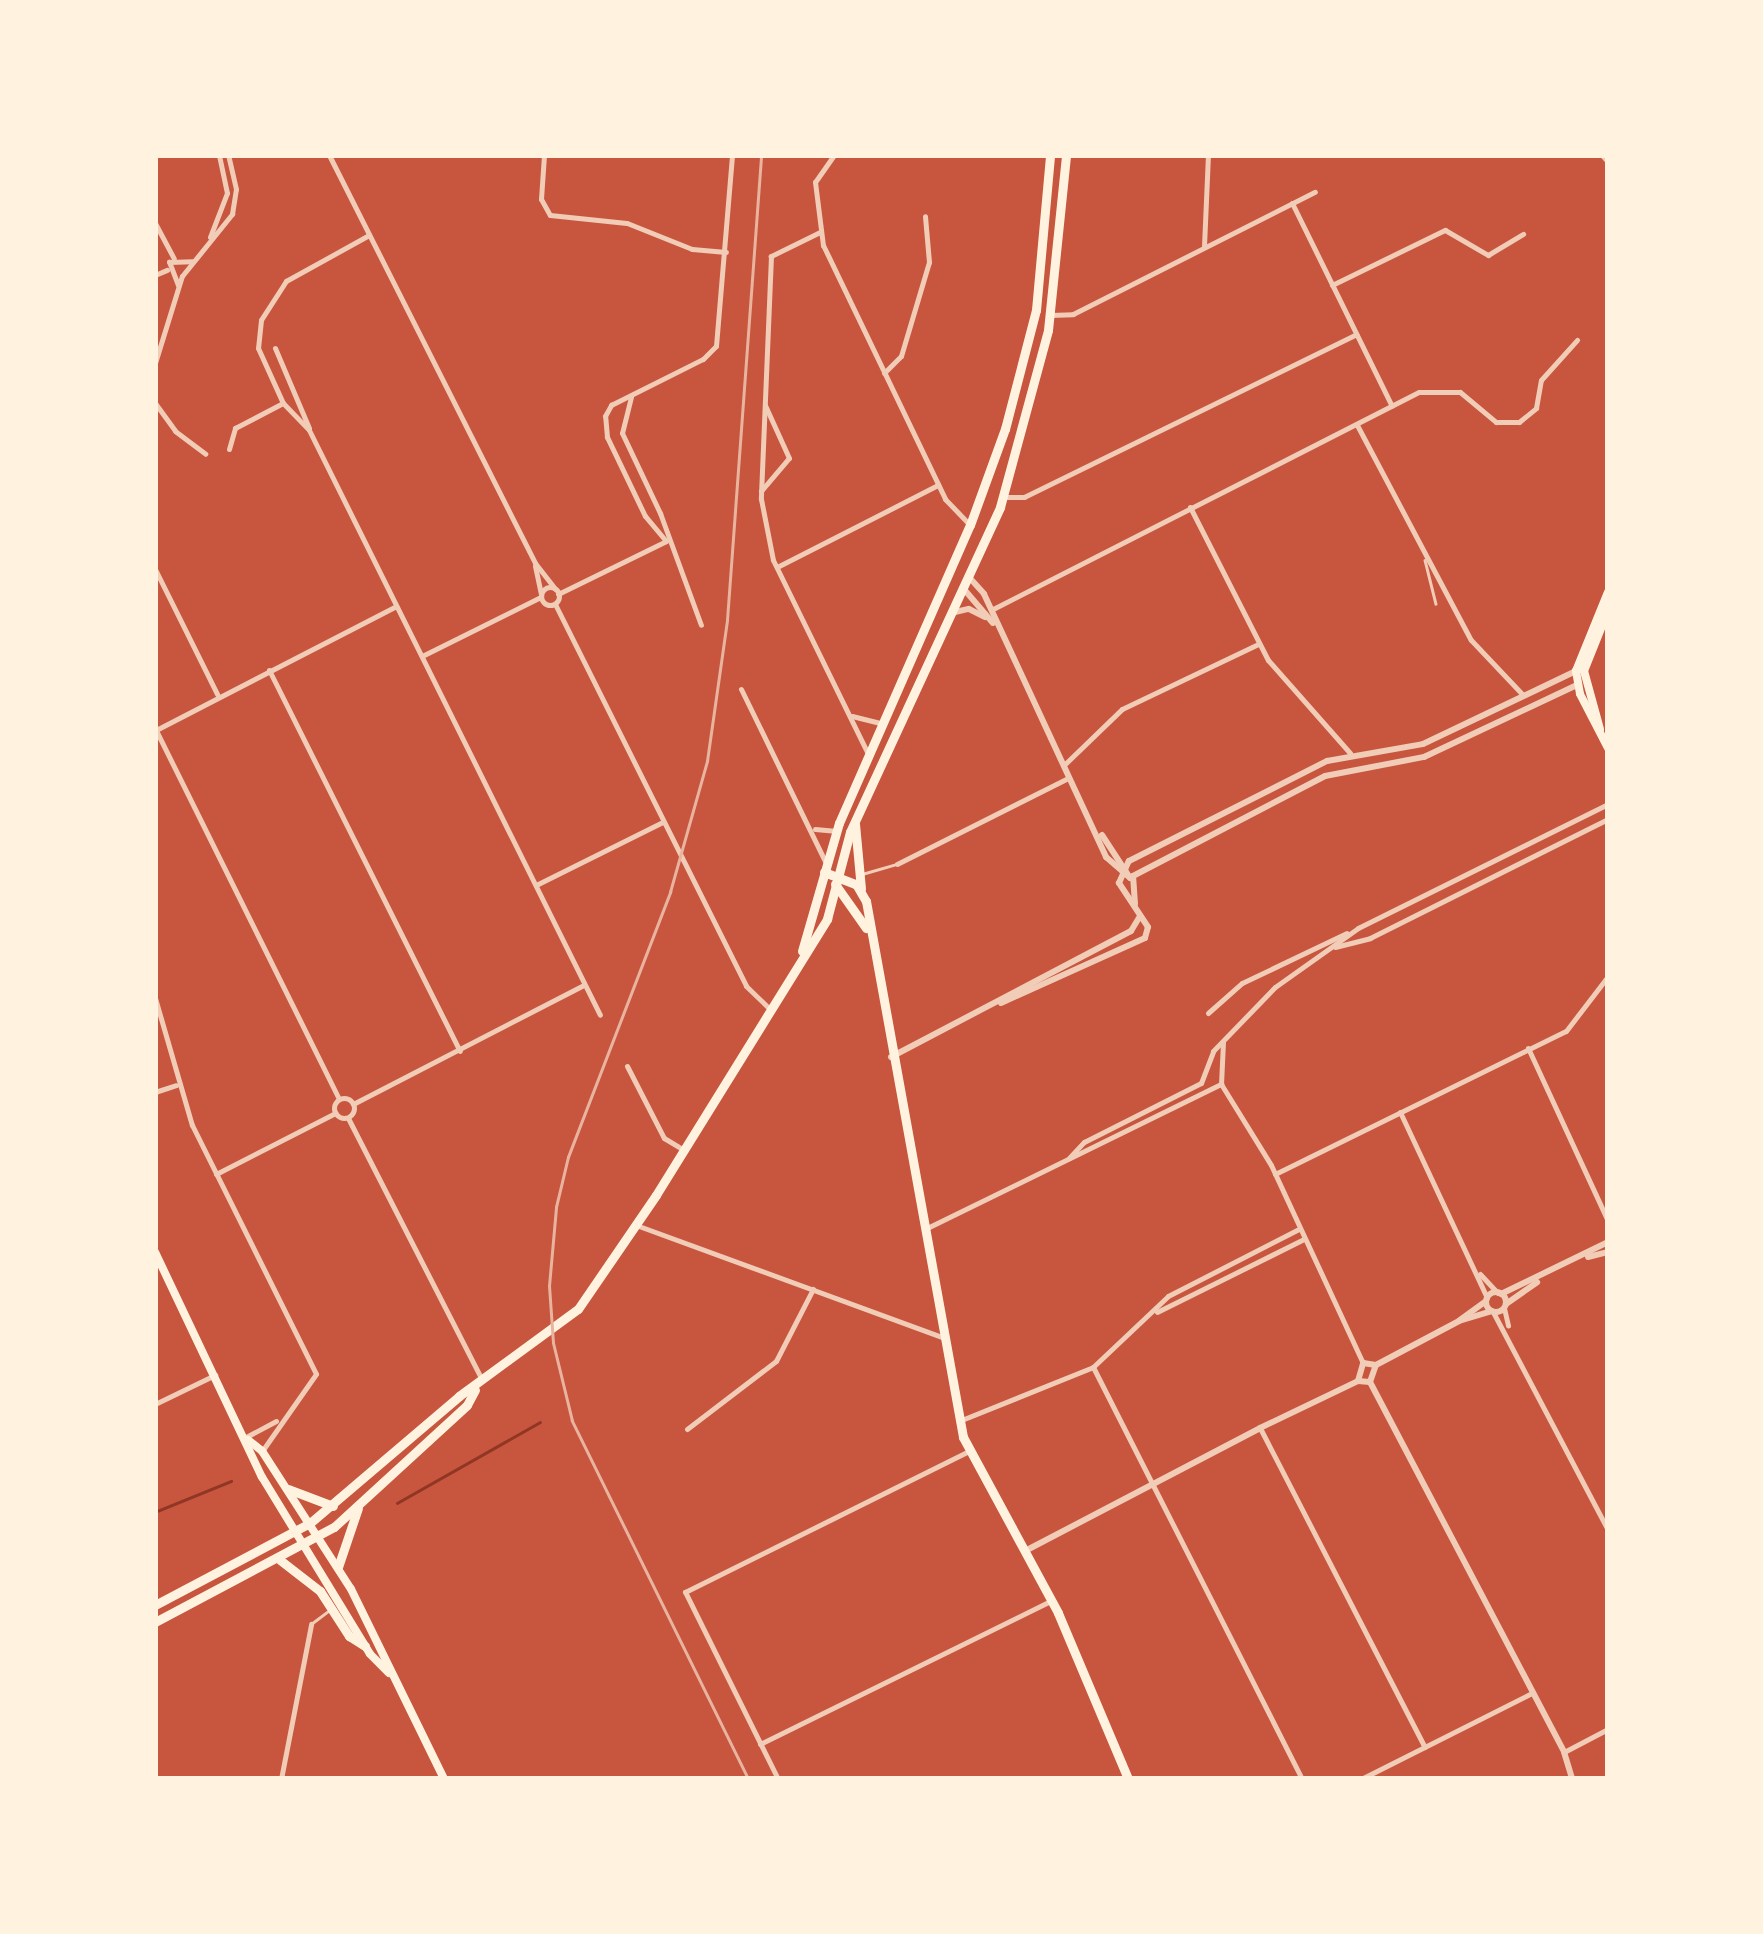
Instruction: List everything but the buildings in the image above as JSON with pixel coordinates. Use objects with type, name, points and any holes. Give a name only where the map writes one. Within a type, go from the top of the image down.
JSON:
[{"type":"main road","points":[[802,954],[836,831],[970,524],[1033,326],[1050,155]]},
{"type":"main road","points":[[155,1606],[310,1523],[437,1414],[479,1386],[589,1298],[684,1150],[827,919],[855,824],[1004,496],[1050,315],[1066,155]]},
{"type":"main road","points":[[970,524],[988,534]]},
{"type":"main road","points":[[946,579],[968,576]]},
{"type":"main road","points":[[946,579],[963,588]]},
{"type":"main road","points":[[1608,592],[1579,678],[1608,748]]},
{"type":"main road","points":[[1579,678],[1608,611]]},
{"type":"main road","points":[[855,824],[868,930],[959,1421],[969,1451],[1052,1600],[1128,1779]]},
{"type":"main road","points":[[824,871],[861,889]]},
{"type":"main road","points":[[841,881],[861,874]]},
{"type":"main road","points":[[841,881],[868,930]]},
{"type":"main road","points":[[155,1252],[247,1439],[256,1467],[365,1646],[389,1673]]},
{"type":"main road","points":[[155,1622],[319,1538],[358,1508],[467,1406],[479,1386]]},
{"type":"main road","points":[[247,1439],[262,1451],[338,1567],[383,1648],[389,1673],[444,1779]]},
{"type":"main road","points":[[288,1489],[333,1506]]},
{"type":"main road","points":[[338,1567],[358,1508]]},
{"type":"main road","points":[[280,1560],[334,1611],[349,1636],[365,1646]]},
{"type":"street","points":[[206,244],[227,193],[219,155]]},
{"type":"street","points":[[155,363],[178,285],[233,211],[228,155]]},
{"type":"street","points":[[328,155],[535,563],[557,591]]},
{"type":"street","points":[[544,155],[541,199],[550,215],[627,223],[692,249],[726,252]]},
{"type":"street","points":[[666,541],[645,516],[605,430],[608,408],[714,350],[732,155]]},
{"type":"street","points":[[834,155],[815,182],[820,232],[938,485],[970,524]]},
{"type":"street","points":[[1204,246],[1208,155]]},
{"type":"street","points":[[1602,155],[1608,162]]},
{"type":"street","points":[[1050,315],[1073,314],[1315,192]]},
{"type":"street","points":[[1292,203],[1392,406]]},
{"type":"street","points":[[884,373],[902,352],[929,262],[925,216]]},
{"type":"street","points":[[155,223],[174,258],[192,262]]},
{"type":"street","points":[[1332,285],[1445,230],[1488,255],[1523,234]]},
{"type":"street","points":[[820,232],[771,256],[761,491],[777,567],[868,754]]},
{"type":"street","points":[[309,430],[284,403],[258,348],[263,316],[293,276],[369,235]]},
{"type":"street","points":[[155,275],[167,270],[174,258]]},
{"type":"street","points":[[167,270],[178,285]]},
{"type":"street","points":[[1004,496],[1024,497],[1356,334]]},
{"type":"street","points":[[951,613],[967,608],[986,612],[1419,392],[1450,391],[1496,422],[1519,422],[1536,408],[1541,380],[1577,340]]},
{"type":"street","points":[[275,348],[309,430],[536,885],[582,986],[600,1015]]},
{"type":"street","points":[[632,395],[622,430],[660,513],[666,541],[701,625]]},
{"type":"street","points":[[761,491],[788,460],[763,402]]},
{"type":"street","points":[[155,403],[175,431],[205,454]]},
{"type":"street","points":[[229,449],[234,429],[284,403]]},
{"type":"street","points":[[155,414],[155,448]]},
{"type":"street","points":[[1357,425],[1425,560],[1471,640],[1522,694]]},
{"type":"street","points":[[777,567],[938,485]]},
{"type":"street","points":[[1190,507],[1258,644],[1350,753]]},
{"type":"street","points":[[422,656],[541,596],[666,541]]},
{"type":"street","points":[[535,563],[541,596],[554,604],[748,990],[769,1008]]},
{"type":"street","points":[[155,570],[218,694]]},
{"type":"street","points":[[891,1056],[1142,940],[1149,930],[1122,867],[1098,830],[968,576]]},
{"type":"street","points":[[963,588],[986,612]]},
{"type":"street","points":[[554,604],[557,591]]},
{"type":"street","points":[[216,1174],[335,1113],[339,1099],[159,742],[158,727],[396,606]]},
{"type":"street","points":[[1065,764],[1122,709],[1258,644]]},
{"type":"street","points":[[269,670],[460,1051]]},
{"type":"street","points":[[1122,867],[1350,753],[1423,744],[1542,684],[1579,678]]},
{"type":"street","points":[[1127,884],[1325,776],[1424,757],[1579,678]]},
{"type":"street","points":[[1542,684],[1550,686],[1548,697]]},
{"type":"street","points":[[742,689],[812,827],[824,871]]},
{"type":"street","points":[[850,714],[881,723]]},
{"type":"street","points":[[897,864],[1072,777]]},
{"type":"street","points":[[1208,1014],[1242,983],[1607,805]]},
{"type":"street","points":[[1334,947],[1370,938],[1608,819]]},
{"type":"street","points":[[536,885],[664,822]]},
{"type":"street","points":[[812,827],[836,831]]},
{"type":"street","points":[[1122,867],[1127,884]]},
{"type":"street","points":[[1001,1003],[1023,984],[1133,930],[1140,915]]},
{"type":"street","points":[[1069,1158],[1084,1142],[1203,1082],[1224,1040],[1282,980],[1358,928]]},
{"type":"street","points":[[1275,1174],[1576,1022],[1608,976]]},
{"type":"street","points":[[348,1118],[353,1104],[582,986]]},
{"type":"street","points":[[155,998],[176,1085],[316,1374],[279,1420],[262,1451]]},
{"type":"street","points":[[1224,1040],[1222,1084],[1275,1174],[1363,1363],[1358,1381]]},
{"type":"street","points":[[1528,1048],[1608,1212],[1608,1221]]},
{"type":"street","points":[[627,1066],[664,1138],[684,1150]]},
{"type":"street","points":[[922,1229],[1222,1084]]},
{"type":"street","points":[[155,1092],[176,1085]]},
{"type":"street","points":[[339,1099],[353,1104]]},
{"type":"street","points":[[1400,1112],[1480,1274],[1493,1312],[1508,1329],[1608,1530]]},
{"type":"street","points":[[335,1113],[348,1118],[479,1386]]},
{"type":"street","points":[[636,1224],[942,1337]]},
{"type":"street","points":[[959,1421],[1093,1367],[1155,1313],[1168,1296],[1299,1229]]},
{"type":"street","points":[[1155,1313],[1304,1239]]},
{"type":"street","points":[[1363,1363],[1376,1364],[1459,1321],[1487,1299],[1538,1281],[1608,1242]]},
{"type":"street","points":[[1587,1257],[1608,1252]]},
{"type":"street","points":[[1480,1274],[1499,1293],[1508,1329]]},
{"type":"street","points":[[1459,1321],[1505,1306],[1538,1281]]},
{"type":"street","points":[[687,1429],[776,1361],[812,1288]]},
{"type":"street","points":[[1376,1364],[1370,1382],[1530,1694],[1564,1752],[1572,1779]]},
{"type":"street","points":[[1093,1367],[1302,1779]]},
{"type":"street","points":[[155,1404],[215,1375]]},
{"type":"street","points":[[1024,1551],[1260,1428],[1358,1381],[1370,1382]]},
{"type":"street","points":[[247,1439],[279,1420]]},
{"type":"street","points":[[1260,1428],[1425,1747]]},
{"type":"street","points":[[778,1779],[686,1592],[969,1451]]},
{"type":"street","points":[[760,1744],[1052,1600]]},
{"type":"street","points":[[280,1779],[311,1624]]},
{"type":"street","points":[[1361,1779],[1530,1694]]},
{"type":"street","points":[[1564,1752],[1608,1729]]},
{"type":"lane","points":[[1425,560],[1436,604]]},
{"type":"lane","points":[[861,874],[897,864]]},
{"type":"lane","points":[[311,1624],[334,1611]]},
{"type":"waterway","points":[[397,1503],[540,1422]]},
{"type":"waterway","points":[[155,1512],[231,1481]]},
{"type":"railway","points":[[748,1779],[572,1421],[553,1343],[549,1286],[556,1207],[568,1157],[670,892],[707,761],[727,620],[761,155]]}]
